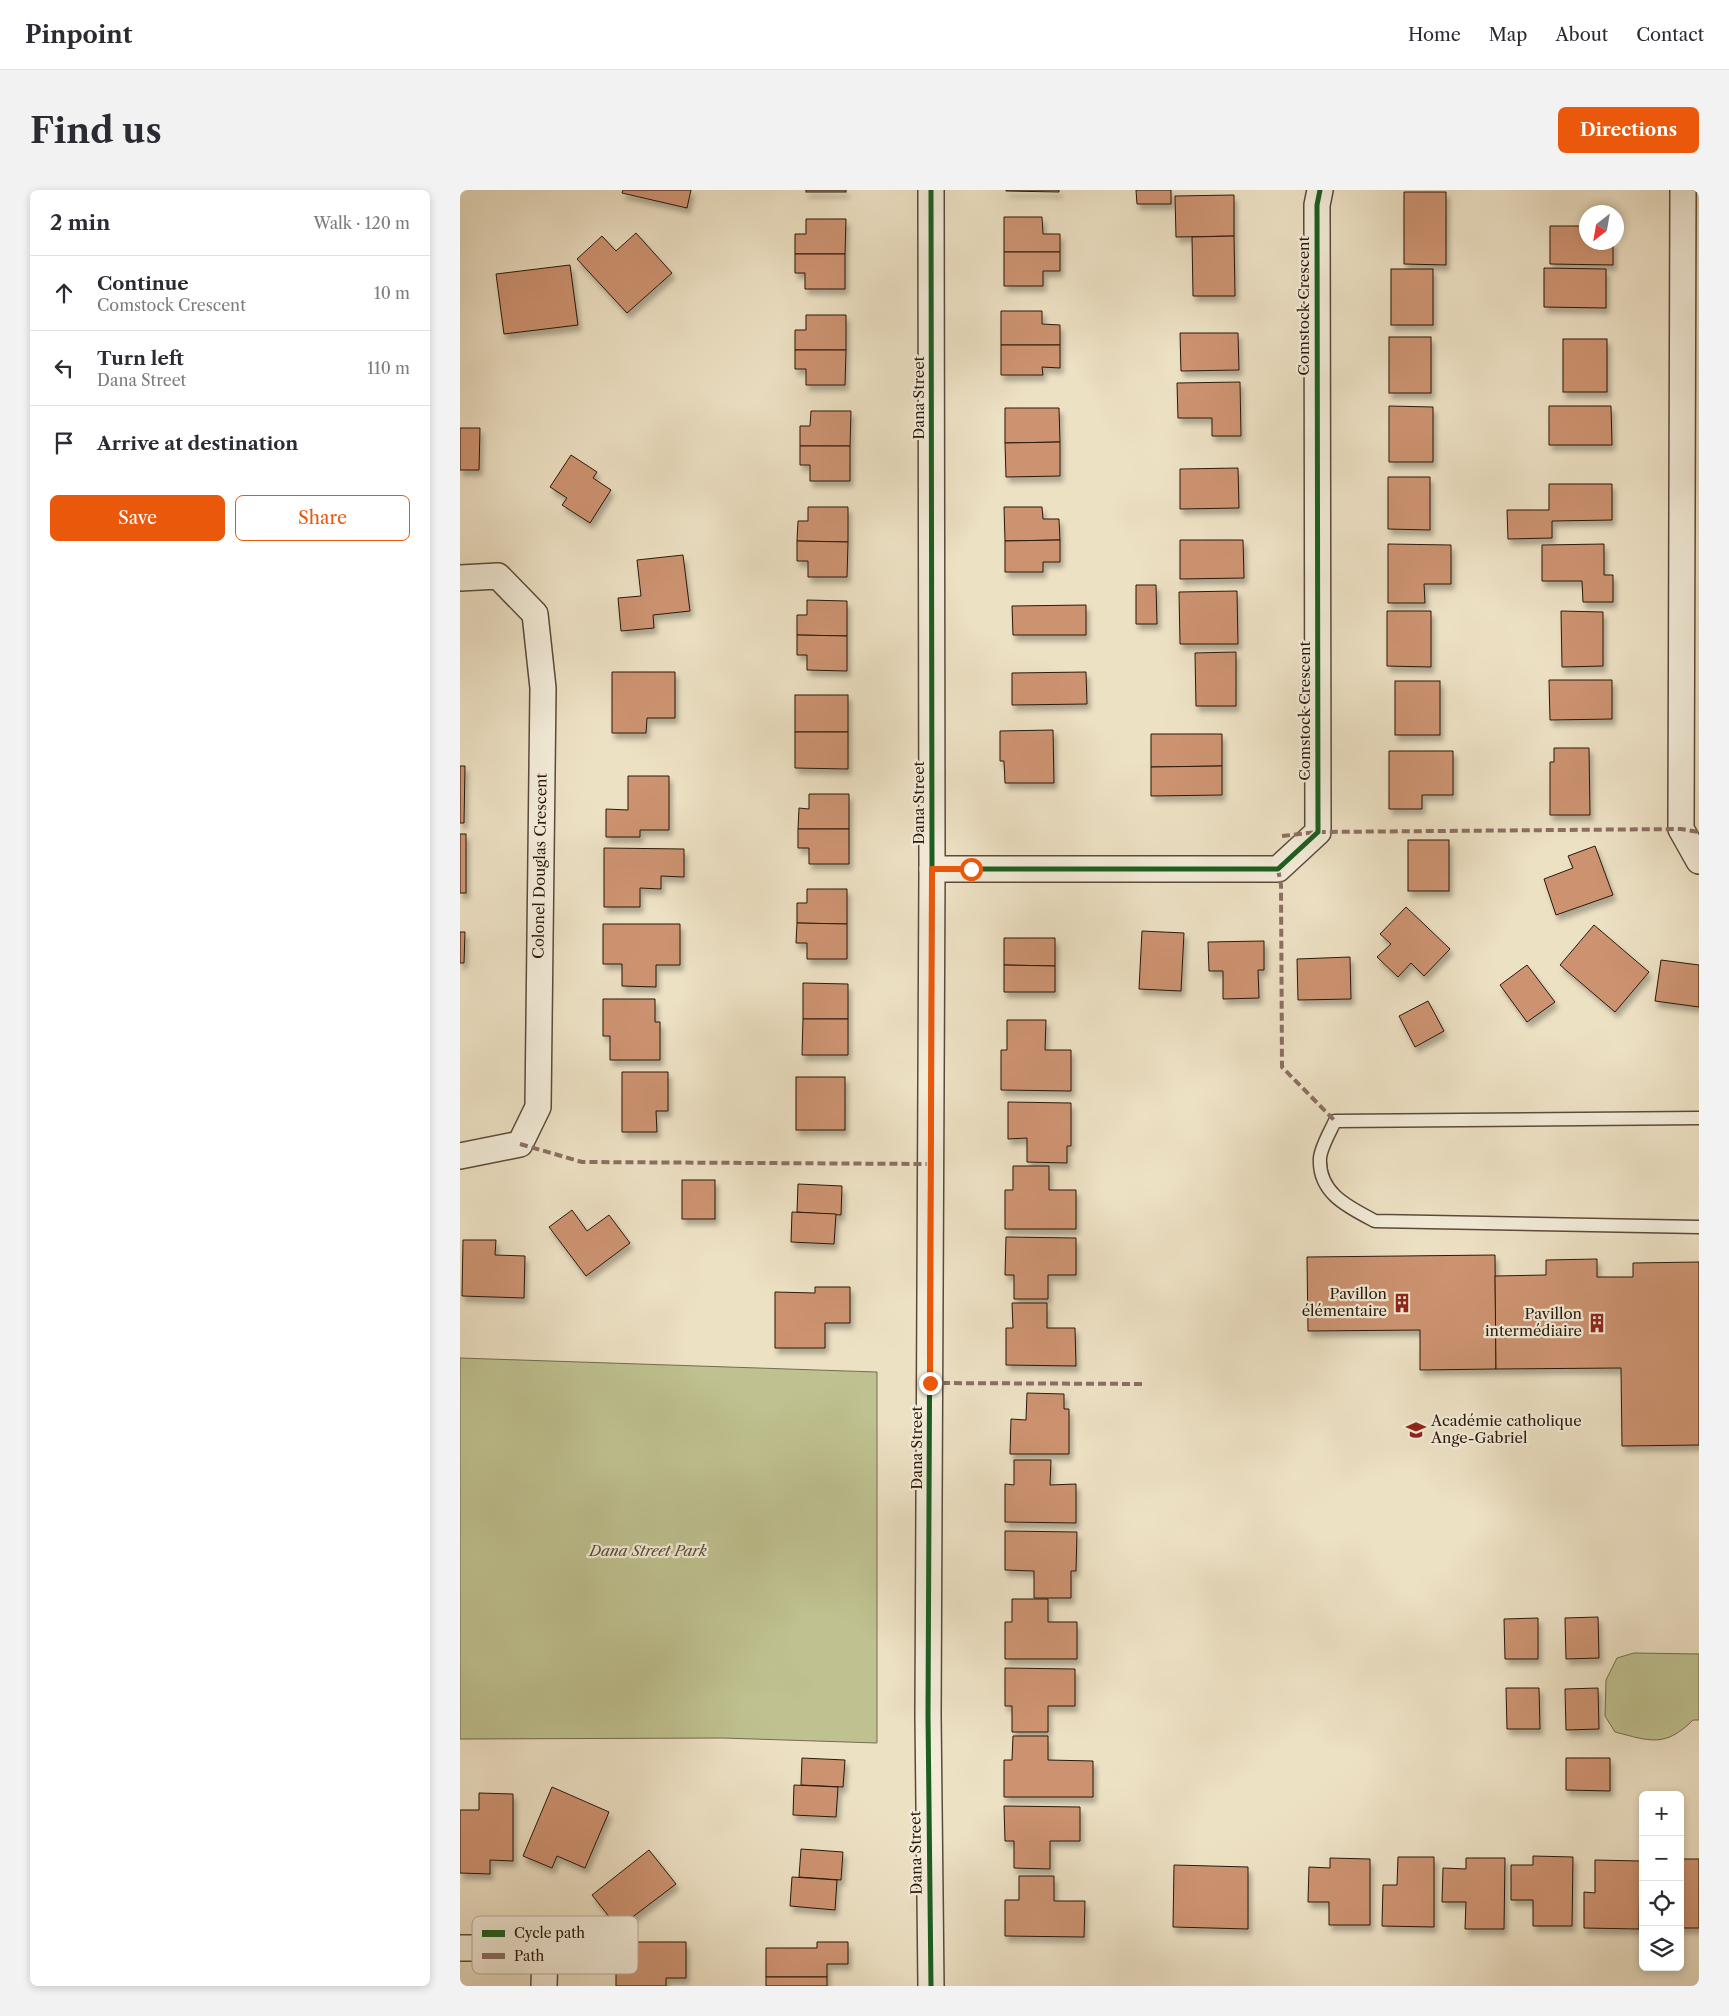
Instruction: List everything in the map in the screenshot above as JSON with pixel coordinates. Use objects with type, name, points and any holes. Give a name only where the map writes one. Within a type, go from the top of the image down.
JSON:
[{"type":"street","name":"Dana Street","points":[[931,190],[932,869],[928,1716],[931,1986]]},
{"type":"street","name":"Comstock Crescent","points":[[932,869],[1278,869],[1318,832],[1317,205],[1320,190]]},
{"type":"street","points":[[1683,190],[1681,829],[1699,861]]},
{"type":"street","name":"Colonel Douglas Crescent","points":[[460,578],[498,576],[535,614],[543,688],[538,1107],[520,1144],[460,1156]]},
{"type":"lane","points":[[1699,1118],[1335,1121],[1320,1157],[1325,1187],[1345,1205],[1375,1221],[1699,1227]]},
{"type":"green space","name":"Dana Street Park","points":[[460,1358],[877,1372],[877,1743],[723,1738],[460,1739]]},
{"type":"green space","points":[[1634,1653],[1699,1654],[1699,1720],[1693,1720],[1674,1735],[1657,1740],[1648,1740],[1615,1732],[1605,1716],[1606,1680],[1617,1658]]},
{"type":"building","points":[[623,190],[691,190],[687,208],[622,193]]},
{"type":"building","points":[[806,190],[846,190],[846,192],[806,192]]},
{"type":"building","points":[[1059,190],[1059,192],[1006,191]]},
{"type":"building","points":[[1136,190],[1171,190],[1171,204],[1137,204]]},
{"type":"building","points":[[1404,192],[1446,192],[1446,265],[1404,264]]},
{"type":"building","points":[[1234,195],[1234,236],[1176,237],[1175,196]]},
{"type":"building","points":[[1004,217],[1042,217],[1043,234],[1060,234],[1060,252],[1004,252]]},
{"type":"building","points":[[806,219],[846,219],[845,254],[795,254],[795,234],[806,234]]},
{"type":"building","points":[[1550,226],[1579,226],[1579,250],[1613,250],[1613,265],[1550,264]]},
{"type":"building","points":[[636,233],[672,273],[627,313],[577,259],[602,236],[616,251]]},
{"type":"building","points":[[1234,236],[1235,296],[1193,296],[1192,237]]},
{"type":"building","points":[[1004,252],[1060,252],[1060,271],[1043,271],[1043,286],[1004,286]]},
{"type":"building","points":[[795,254],[845,254],[845,289],[805,289],[805,273],[795,273]]},
{"type":"building","points":[[570,265],[578,325],[504,334],[496,274]]},
{"type":"building","points":[[1544,268],[1606,269],[1606,308],[1544,307]]},
{"type":"building","points":[[1391,269],[1433,269],[1433,325],[1391,325]]},
{"type":"building","points":[[1001,311],[1042,311],[1042,324],[1060,325],[1060,345],[1001,345]]},
{"type":"building","points":[[806,315],[846,315],[846,350],[795,350],[795,330],[806,330]]},
{"type":"building","points":[[1180,333],[1238,333],[1239,370],[1181,371]]},
{"type":"building","points":[[1389,337],[1431,337],[1431,393],[1389,393]]},
{"type":"building","points":[[1563,339],[1607,339],[1607,392],[1563,392]]},
{"type":"building","points":[[1001,345],[1060,345],[1060,368],[1042,367],[1043,375],[1001,375]]},
{"type":"building","points":[[795,350],[846,350],[845,385],[806,385],[806,369],[795,369]]},
{"type":"building","points":[[1240,382],[1241,436],[1212,436],[1212,418],[1178,418],[1177,383]]},
{"type":"building","points":[[1389,406],[1433,407],[1433,462],[1389,462]]},
{"type":"building","points":[[1549,406],[1611,406],[1612,445],[1549,445]]},
{"type":"building","points":[[1005,408],[1059,408],[1060,442],[1005,443]]},
{"type":"building","points":[[811,411],[851,411],[850,446],[800,446],[800,426],[810,426]]},
{"type":"building","points":[[460,428],[480,428],[479,470],[460,470]]},
{"type":"building","points":[[1060,442],[1060,476],[1006,477],[1005,443]]},
{"type":"building","points":[[800,446],[850,446],[850,481],[810,481],[810,465],[800,465]]},
{"type":"building","points":[[571,455],[597,472],[593,478],[611,490],[590,523],[562,505],[567,498],[550,487]]},
{"type":"building","points":[[1238,468],[1239,508],[1180,509],[1180,469]]},
{"type":"building","points":[[1388,477],[1430,477],[1430,530],[1388,529]]},
{"type":"building","points":[[1549,484],[1612,484],[1612,520],[1552,521],[1552,538],[1508,539],[1507,510],[1549,510]]},
{"type":"building","points":[[808,507],[848,507],[848,542],[797,541],[798,521],[808,521]]},
{"type":"building","points":[[1004,507],[1042,507],[1043,519],[1059,519],[1060,540],[1005,541]]},
{"type":"building","points":[[1060,540],[1060,562],[1043,562],[1043,572],[1005,572],[1005,541]]},
{"type":"building","points":[[1180,540],[1243,540],[1244,578],[1180,579]]},
{"type":"building","points":[[797,541],[848,542],[847,577],[808,577],[808,561],[797,561]]},
{"type":"building","points":[[1388,544],[1451,545],[1451,584],[1424,584],[1425,603],[1388,603]]},
{"type":"building","points":[[1604,544],[1604,575],[1613,575],[1613,602],[1583,602],[1582,581],[1542,581],[1542,545]]},
{"type":"building","points":[[683,555],[690,611],[653,615],[654,628],[621,631],[618,598],[641,596],[637,560]]},
{"type":"building","points":[[1136,585],[1156,585],[1157,624],[1136,624]]},
{"type":"building","points":[[1237,591],[1238,644],[1180,644],[1179,592]]},
{"type":"building","points":[[807,600],[847,601],[847,636],[797,635],[797,615],[807,615]]},
{"type":"building","points":[[1086,605],[1086,635],[1013,635],[1012,606]]},
{"type":"building","points":[[1387,611],[1431,611],[1431,667],[1387,666]]},
{"type":"building","points":[[1561,611],[1603,612],[1603,666],[1562,667]]},
{"type":"building","points":[[797,635],[847,636],[847,671],[807,670],[807,655],[797,655]]},
{"type":"building","points":[[1236,652],[1236,706],[1196,706],[1195,653]]},
{"type":"building","points":[[612,672],[675,672],[675,718],[647,718],[646,733],[612,733]]},
{"type":"building","points":[[1086,672],[1087,704],[1012,705],[1012,673]]},
{"type":"building","points":[[1549,680],[1612,680],[1612,719],[1550,720]]},
{"type":"building","points":[[1395,681],[1440,681],[1440,735],[1395,735]]},
{"type":"building","points":[[795,695],[848,695],[848,732],[795,732]]},
{"type":"building","points":[[1053,730],[1054,783],[1005,783],[1004,761],[1000,761],[1000,731]]},
{"type":"building","points":[[795,732],[848,732],[848,769],[795,768]]},
{"type":"building","points":[[1151,734],[1222,734],[1222,766],[1151,767]]},
{"type":"building","points":[[1554,748],[1589,748],[1590,815],[1550,815],[1550,762],[1554,762]]},
{"type":"building","points":[[1389,751],[1453,751],[1453,795],[1422,795],[1422,809],[1389,809]]},
{"type":"building","points":[[460,766],[465,766],[464,823],[460,823]]},
{"type":"building","points":[[1222,766],[1222,795],[1151,796],[1151,767]]},
{"type":"building","points":[[628,776],[669,776],[669,830],[640,830],[640,837],[606,837],[606,809],[628,810]]},
{"type":"building","points":[[809,794],[849,794],[849,829],[798,829],[799,808],[809,809]]},
{"type":"building","points":[[798,829],[849,829],[849,864],[809,864],[809,848],[798,848]]},
{"type":"building","points":[[460,834],[466,834],[466,893],[460,893]]},
{"type":"building","points":[[1408,840],[1449,840],[1449,891],[1408,891]]},
{"type":"building","points":[[1595,846],[1613,895],[1556,915],[1544,879],[1573,868],[1568,856]]},
{"type":"building","points":[[604,848],[684,849],[684,877],[661,876],[661,889],[640,888],[640,907],[604,907]]},
{"type":"building","points":[[807,889],[847,889],[847,924],[797,923],[797,903],[807,903]]},
{"type":"building","points":[[1406,907],[1450,949],[1424,976],[1411,963],[1398,977],[1377,957],[1391,944],[1380,934]]},
{"type":"building","points":[[797,923],[847,924],[847,959],[807,959],[807,943],[796,943]]},
{"type":"building","points":[[603,924],[680,924],[680,965],[656,965],[656,987],[622,986],[622,964],[603,964]]},
{"type":"building","points":[[1594,925],[1649,972],[1615,1012],[1560,965]]},
{"type":"building","points":[[1142,931],[1184,933],[1181,991],[1139,989]]},
{"type":"building","points":[[460,932],[465,932],[464,963],[460,963]]},
{"type":"building","points":[[1004,938],[1055,938],[1055,966],[1004,965]]},
{"type":"building","points":[[1264,941],[1264,970],[1258,970],[1259,998],[1223,999],[1223,971],[1209,971],[1208,942]]},
{"type":"building","points":[[1350,957],[1351,999],[1298,1000],[1297,959]]},
{"type":"building","points":[[1661,960],[1699,965],[1699,1007],[1655,1001]]},
{"type":"building","points":[[1004,965],[1055,966],[1055,992],[1004,992]]},
{"type":"building","points":[[1527,965],[1555,1002],[1527,1022],[1500,985]]},
{"type":"building","points":[[803,983],[848,984],[848,1019],[803,1019]]},
{"type":"building","points":[[603,999],[655,999],[655,1022],[660,1022],[660,1060],[610,1060],[610,1036],[603,1036]]},
{"type":"building","points":[[1428,1001],[1444,1031],[1415,1047],[1399,1016]]},
{"type":"building","points":[[803,1019],[848,1019],[848,1055],[802,1055]]},
{"type":"building","points":[[1007,1020],[1046,1020],[1045,1050],[1071,1050],[1071,1091],[1001,1090],[1001,1050],[1007,1050]]},
{"type":"building","points":[[622,1072],[668,1072],[668,1111],[656,1111],[657,1132],[622,1132]]},
{"type":"building","points":[[796,1077],[845,1077],[845,1130],[796,1130]]},
{"type":"building","points":[[1008,1102],[1071,1103],[1071,1146],[1067,1146],[1067,1163],[1027,1162],[1027,1138],[1008,1139]]},
{"type":"building","points":[[1013,1166],[1049,1166],[1049,1190],[1076,1190],[1076,1229],[1005,1229],[1005,1190],[1013,1190]]},
{"type":"building","points":[[682,1180],[715,1180],[715,1219],[682,1219]]},
{"type":"building","points":[[798,1184],[842,1186],[841,1215],[797,1212]]},
{"type":"building","points":[[572,1210],[587,1231],[609,1215],[630,1243],[586,1276],[549,1227]]},
{"type":"building","points":[[792,1212],[836,1214],[834,1244],[791,1242]]},
{"type":"building","points":[[1006,1237],[1076,1238],[1076,1275],[1048,1275],[1048,1299],[1014,1299],[1014,1275],[1005,1275]]},
{"type":"building","points":[[463,1240],[496,1240],[495,1255],[525,1256],[524,1298],[462,1296]]},
{"type":"building","name":"Pavillon élémentaire","points":[[1495,1255],[1496,1369],[1420,1370],[1420,1330],[1308,1331],[1307,1257]]},
{"type":"building","name":"Pavillon intermédiaire","points":[[1597,1259],[1597,1277],[1633,1277],[1633,1263],[1699,1262],[1699,1445],[1622,1446],[1621,1368],[1496,1369],[1495,1276],[1546,1275],[1546,1260]]},
{"type":"building","points":[[815,1287],[850,1287],[850,1323],[825,1323],[825,1348],[775,1348],[775,1292],[815,1293]]},
{"type":"building","points":[[1012,1303],[1047,1303],[1047,1328],[1075,1328],[1076,1366],[1006,1365],[1006,1328],[1013,1328]]},
{"type":"building","points":[[1027,1393],[1064,1394],[1064,1409],[1069,1409],[1069,1454],[1010,1454],[1011,1419],[1026,1420]]},
{"type":"building","points":[[1014,1460],[1051,1460],[1050,1485],[1076,1484],[1076,1523],[1005,1522],[1005,1484],[1014,1485]]},
{"type":"building","points":[[1005,1531],[1077,1532],[1076,1571],[1071,1571],[1071,1598],[1034,1598],[1034,1571],[1005,1570]]},
{"type":"building","points":[[1012,1599],[1048,1599],[1048,1622],[1077,1622],[1077,1659],[1005,1659],[1005,1622],[1012,1622]]},
{"type":"building","points":[[1598,1617],[1599,1658],[1566,1659],[1565,1618]]},
{"type":"building","points":[[1538,1618],[1538,1659],[1505,1659],[1504,1619]]},
{"type":"building","points":[[1005,1668],[1075,1669],[1075,1706],[1048,1706],[1048,1732],[1012,1732],[1012,1706],[1005,1706]]},
{"type":"building","points":[[1506,1688],[1539,1688],[1540,1729],[1507,1729]]},
{"type":"building","points":[[1598,1688],[1599,1729],[1566,1730],[1565,1689]]},
{"type":"building","points":[[1013,1736],[1048,1736],[1048,1760],[1093,1761],[1093,1797],[1004,1797],[1004,1760],[1012,1760]]},
{"type":"building","points":[[802,1758],[845,1760],[843,1787],[801,1785]]},
{"type":"building","points":[[1566,1758],[1610,1758],[1610,1791],[1566,1790]]},
{"type":"building","points":[[794,1785],[838,1787],[836,1817],[793,1815]]},
{"type":"building","points":[[552,1787],[609,1812],[585,1868],[557,1856],[552,1868],[523,1856]]},
{"type":"building","points":[[479,1793],[513,1794],[513,1861],[490,1860],[490,1874],[460,1873],[460,1810],[479,1810]]},
{"type":"building","points":[[1004,1806],[1080,1807],[1080,1841],[1050,1841],[1050,1869],[1014,1868],[1014,1841],[1005,1841]]},
{"type":"building","points":[[801,1849],[843,1852],[841,1880],[799,1877]]},
{"type":"building","points":[[649,1850],[676,1884],[634,1916],[609,1916],[592,1895]]},
{"type":"building","points":[[1533,1856],[1573,1857],[1572,1926],[1533,1926],[1533,1900],[1511,1900],[1511,1865],[1533,1865]]},
{"type":"building","points":[[1398,1857],[1434,1857],[1434,1927],[1382,1926],[1383,1885],[1397,1885]]},
{"type":"building","points":[[1330,1858],[1370,1859],[1370,1925],[1329,1925],[1329,1902],[1308,1902],[1309,1867],[1330,1868]]},
{"type":"building","points":[[1466,1858],[1505,1858],[1504,1929],[1465,1929],[1466,1902],[1442,1902],[1443,1868],[1466,1869]]},
{"type":"building","points":[[1684,1859],[1699,1859],[1699,1928],[1684,1928]]},
{"type":"building","points":[[1595,1860],[1639,1861],[1639,1929],[1584,1928],[1584,1892],[1595,1893]]},
{"type":"building","points":[[1174,1865],[1248,1867],[1248,1929],[1173,1927]]},
{"type":"building","points":[[1019,1876],[1054,1876],[1054,1901],[1085,1901],[1084,1937],[1005,1936],[1005,1900],[1019,1900]]},
{"type":"building","points":[[792,1877],[837,1880],[835,1910],[790,1906]]},
{"type":"building","points":[[638,1942],[686,1942],[686,1978],[666,1978],[666,1986],[616,1986],[616,1974],[638,1974]]},
{"type":"building","points":[[817,1942],[848,1942],[848,1964],[827,1964],[827,1977],[766,1977],[766,1948],[817,1948]]},
{"type":"building","points":[[766,1977],[827,1977],[827,1986],[766,1986]]},
{"type":"marked path","points":[[1282,836],[1318,832],[1681,829],[1699,832]]},
{"type":"marked path","points":[[1278,869],[1281,885],[1282,1067],[1335,1121]]},
{"type":"marked path","points":[[520,1144],[582,1162],[930,1164]]},
{"type":"marked path","points":[[930,1383],[1146,1384]]},
{"type":"cycle path","points":[[931,190],[932,869],[928,1715],[931,1986]]},
{"type":"cycle path","points":[[932,869],[1278,869],[1318,832],[1317,205],[1320,190]]},
{"type":"place","name":"Pavillon élémentaire","points":[[1402,1303]]},
{"type":"place","name":"Pavillon intermédiaire","points":[[1597,1323]]},
{"type":"place","name":"Académie catholique Ange-Gabriel","points":[[1416,1430]]},
{"type":"route","points":[[930,1383],[932,869],[971,869]]}]
